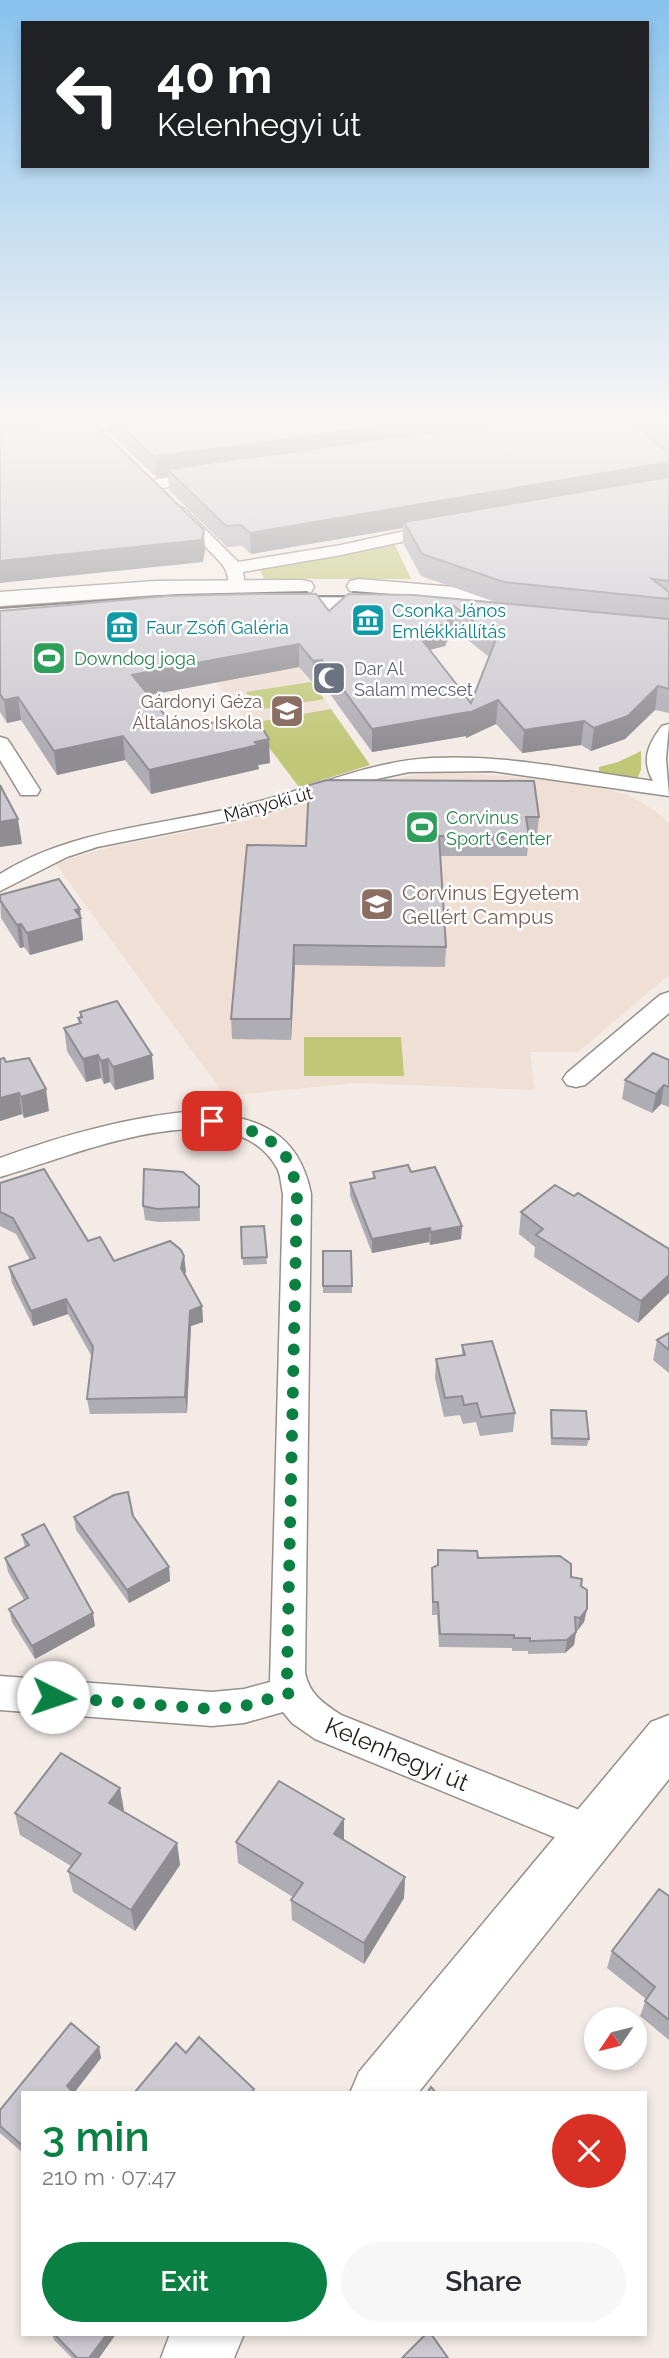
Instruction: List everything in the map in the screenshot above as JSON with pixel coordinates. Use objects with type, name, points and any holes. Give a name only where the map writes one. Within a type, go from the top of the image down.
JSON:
[{"type":"main road","points":[[0,599],[144,588],[240,586],[367,586],[547,611],[322,603],[240,586],[0,621]]},
{"type":"main road","points":[[322,603],[363,600],[378,594],[367,586]]},
{"type":"main road","points":[[382,2091],[669,1739]]},
{"type":"main road","points":[[194,2358],[210,2336]]},
{"type":"street","points":[[191,530],[240,586],[341,550],[436,530]]},
{"type":"street","points":[[669,730],[658,744],[657,761],[657,775],[669,790]]},
{"type":"street","points":[[0,743],[29,790]]},
{"type":"street","name":"Mányoki út","points":[[0,884],[19,870],[62,849],[224,817],[352,779],[410,766],[451,764],[542,770],[669,790]]},
{"type":"street","points":[[576,1079],[669,1000]]},
{"type":"street","points":[[0,1168],[136,1126],[169,1120],[196,1119],[227,1123],[260,1134],[290,1165],[297,1194],[287,1673],[290,1693],[244,1706],[212,1709],[0,1693]]},
{"type":"street","name":"Kelenhegyi út","points":[[290,1693],[297,1704],[328,1727],[593,1834]]},
{"type":"shaded area","name":"Gárdonyi Géza Általános Iskola","points":[[261,616],[316,687],[370,765],[299,787],[215,681]]},
{"type":"shaded area","name":"Corvinus Egyetem Gellért Campus","points":[[436,772],[585,784],[628,795],[654,810],[669,823],[669,975],[578,1052],[530,1052],[535,1090],[355,1083],[225,1096],[55,863],[115,846],[246,821],[385,780]]},
{"type":"green space","points":[[394,543],[411,579],[264,579],[259,567]]},
{"type":"green space","points":[[311,682],[324,699],[258,710],[246,692]]},
{"type":"green space","points":[[331,709],[370,765],[299,787],[251,723]]},
{"type":"green space","points":[[641,751],[641,770],[637,779],[599,772],[599,767]]},
{"type":"green space","points":[[304,1037],[401,1037],[404,1076],[304,1076]]},
{"type":"building","points":[[0,530],[204,530],[202,540],[0,561]]},
{"type":"building","points":[[247,530],[267,530],[250,533]]},
{"type":"building","points":[[409,530],[669,530],[669,581],[652,579],[669,592],[669,599],[504,582],[422,554]]},
{"type":"building","points":[[316,594],[329,611],[348,594],[414,595],[669,619],[669,689],[658,686],[628,716],[594,728],[584,721],[524,730],[498,700],[467,714],[468,712],[372,729],[322,660],[313,661],[299,644],[132,675],[177,730],[236,718],[238,722],[256,718],[269,739],[255,742],[258,745],[149,770],[123,736],[54,751],[18,697],[4,700],[0,694],[0,611],[168,596]],"holes":[[[454,606],[496,639],[471,703],[415,631],[446,624]]]},
{"type":"building","points":[[327,780],[534,781],[539,817],[526,817],[529,837],[439,836],[446,947],[294,945],[291,1019],[231,1019],[247,845],[306,846],[309,785]]},
{"type":"building","points":[[0,785],[18,819],[0,822]]},
{"type":"building","points":[[59,879],[80,909],[75,910],[81,918],[27,933],[21,924],[17,925],[0,900],[0,895]]},
{"type":"building","points":[[117,1001],[152,1055],[113,1067],[108,1059],[101,1061],[98,1055],[83,1059],[64,1028],[81,1023],[78,1018],[82,1017],[80,1012]]},
{"type":"building","points":[[653,1053],[669,1060],[669,1087],[664,1085],[656,1094],[625,1080]]},
{"type":"building","points":[[4,1058],[6,1062],[29,1058],[46,1089],[21,1097],[19,1093],[0,1098],[0,1059]]},
{"type":"building","points":[[408,1165],[411,1172],[435,1167],[462,1226],[431,1232],[430,1228],[372,1239],[350,1183],[375,1178],[373,1172]]},
{"type":"building","points":[[44,1169],[88,1241],[100,1237],[114,1261],[170,1241],[181,1250],[184,1256],[181,1268],[202,1306],[190,1311],[185,1397],[87,1399],[93,1347],[66,1299],[31,1311],[9,1267],[35,1258],[13,1218],[0,1212],[0,1183]]},
{"type":"building","points":[[144,1169],[183,1172],[199,1186],[199,1207],[157,1209],[143,1206]]},
{"type":"building","points":[[555,1185],[574,1196],[578,1193],[669,1249],[669,1275],[641,1301],[536,1235],[543,1229],[521,1212]]},
{"type":"building","points":[[264,1226],[267,1257],[242,1258],[241,1227]]},
{"type":"building","points":[[323,1251],[351,1251],[352,1286],[323,1286]]},
{"type":"building","points":[[669,1333],[669,1350],[657,1340]]},
{"type":"building","points":[[492,1341],[515,1413],[481,1417],[477,1403],[464,1405],[462,1396],[445,1398],[436,1359],[465,1355],[462,1345]]},
{"type":"building","points":[[551,1410],[586,1411],[589,1439],[552,1438]]},
{"type":"building","points":[[128,1492],[133,1516],[169,1567],[127,1590],[74,1517],[114,1495]]},
{"type":"building","points":[[44,1524],[93,1613],[32,1646],[9,1609],[28,1598],[5,1558],[29,1545],[22,1535]]},
{"type":"building","points":[[438,1550],[477,1551],[478,1558],[560,1556],[571,1564],[571,1577],[582,1579],[581,1586],[587,1590],[587,1609],[580,1618],[575,1617],[576,1632],[567,1640],[530,1641],[530,1638],[514,1638],[514,1635],[440,1634],[438,1602],[433,1602],[432,1568],[438,1565]]},
{"type":"building","points":[[61,1753],[120,1788],[109,1803],[177,1843],[131,1910],[68,1871],[81,1854],[15,1813]]},
{"type":"building","points":[[279,1781],[344,1819],[334,1834],[405,1877],[364,1943],[291,1900],[303,1883],[236,1842]]},
{"type":"building","points":[[659,1889],[669,1896],[669,2020],[645,2001],[655,1987],[612,1951]]},
{"type":"building","points":[[71,2023],[99,2047],[67,2086],[72,2091],[21,2091],[21,2144],[0,2126],[0,2110]]},
{"type":"building","points":[[199,2037],[254,2089],[136,2091],[176,2043],[186,2053]]},
{"type":"building","points":[[56,2336],[106,2336],[89,2358],[77,2358]]},
{"type":"building","points":[[424,2336],[432,2336],[448,2358],[402,2358]]},
{"type":"tram line","points":[[0,608],[178,595],[307,592]]},
{"type":"tram line","points":[[353,592],[486,602]]},
{"type":"tram line","points":[[297,596],[363,596]]},
{"type":"place","name":"Csonka János Emlékkiállítás","points":[[368,620]]},
{"type":"place","name":"Faur Zsófi Galéria","points":[[122,627]]},
{"type":"place","name":"Downdog joga","points":[[49,658]]},
{"type":"place","name":"Dar Al Salam mecset","points":[[329,678]]},
{"type":"place","name":"Gárdonyi Géza Általános Iskola","points":[[287,711]]},
{"type":"place","name":"Corvinus Sport Center","points":[[422,827]]},
{"type":"place","name":"Corvinus Egyetem Gellért Campus","points":[[377,904]]},
{"type":"route","points":[[53,1697],[212,1709],[244,1706],[290,1693],[287,1673],[297,1194],[290,1165],[270,1142],[260,1134],[212,1121]]}]
